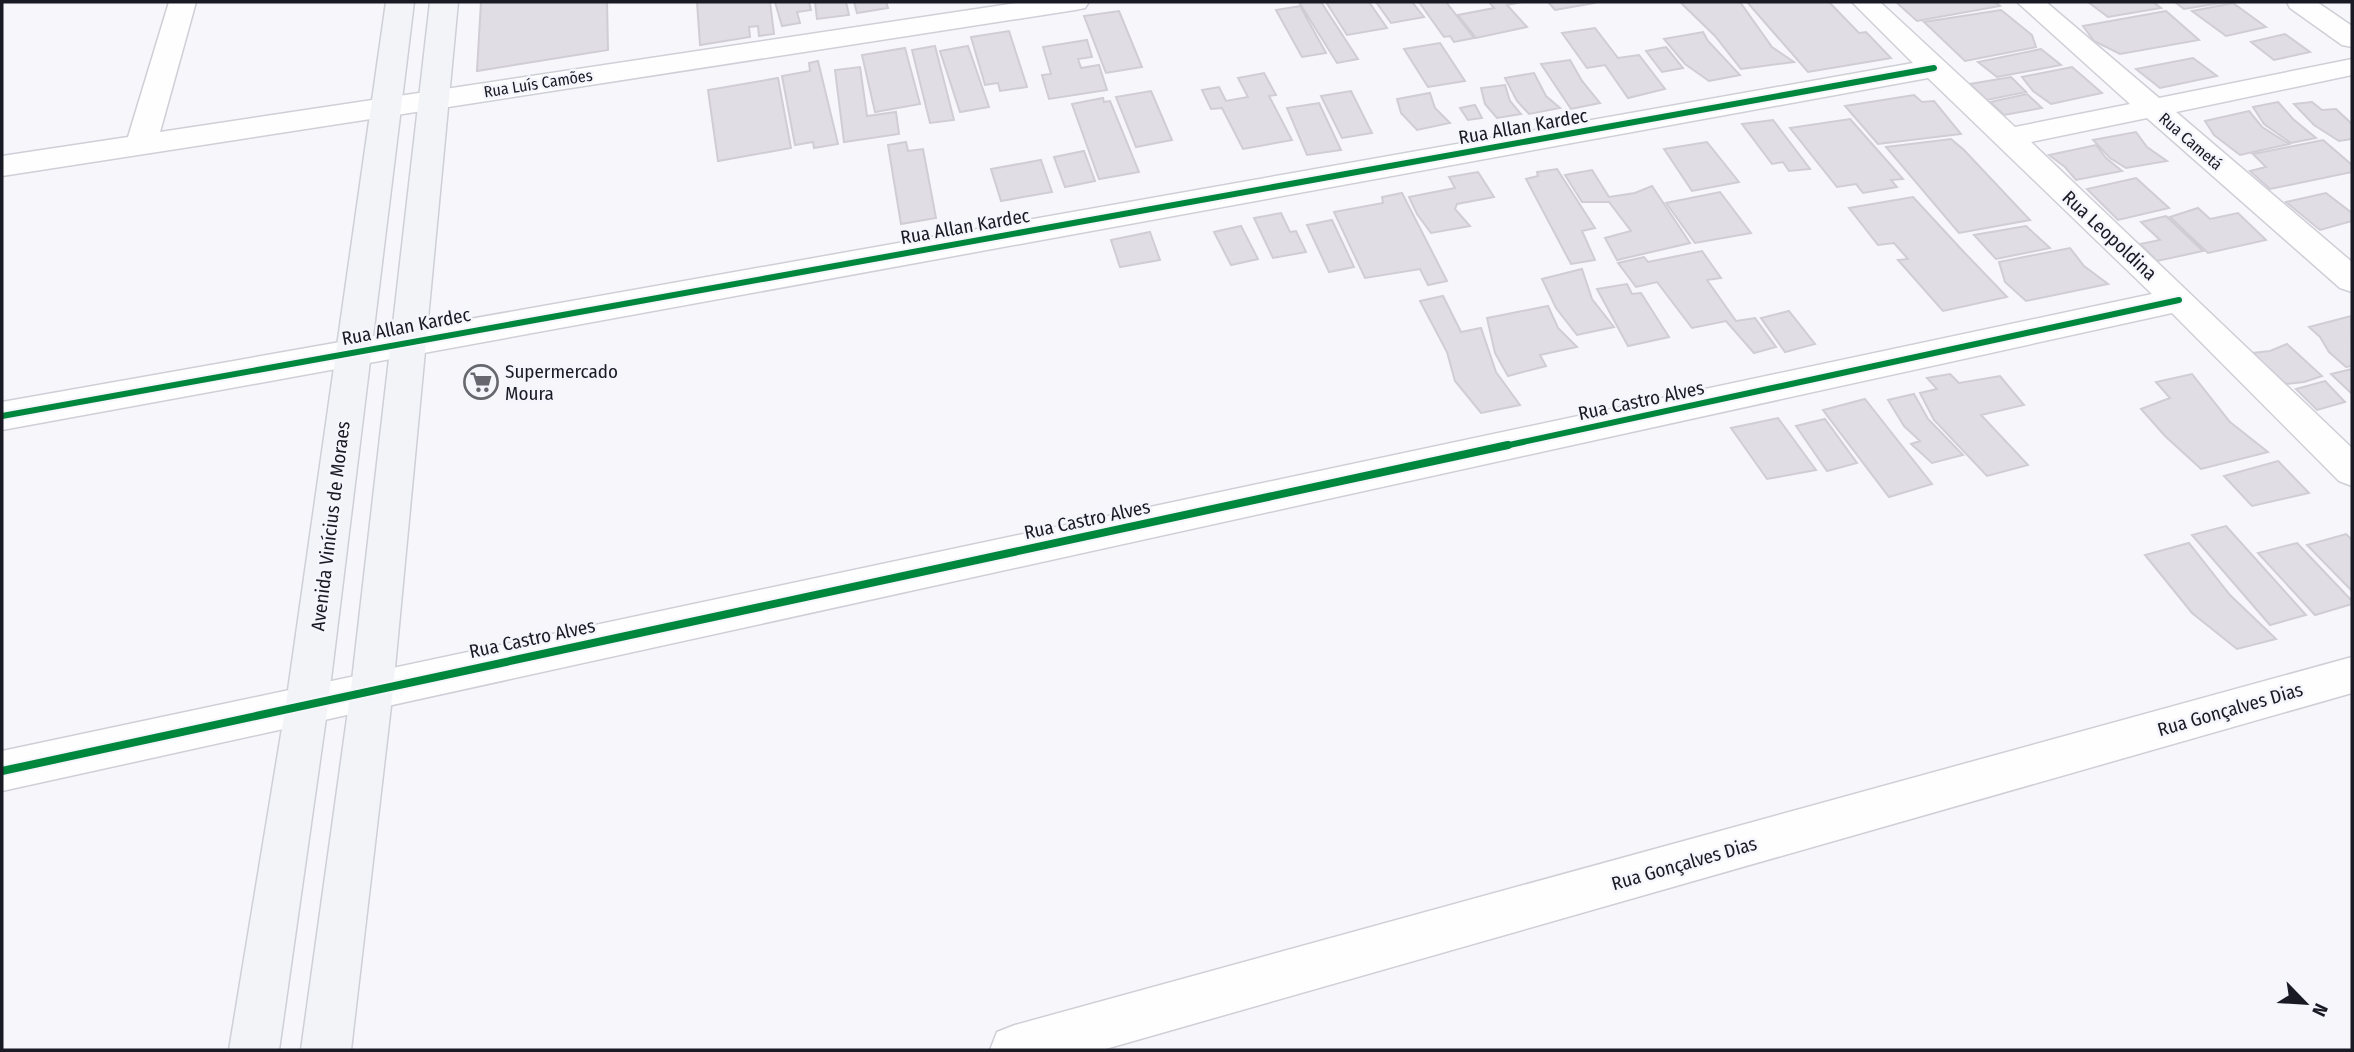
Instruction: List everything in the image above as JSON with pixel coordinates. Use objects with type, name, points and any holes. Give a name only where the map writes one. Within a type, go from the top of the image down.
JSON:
[{"type":"street","points":[[141,145],[182,2]]},
{"type":"street","name":"Avenida Vinícius de Moraes","points":[[254,1050],[307,704],[400,2]]},
{"type":"street","points":[[326,1050],[372,689],[444,2]]},
{"type":"street","name":"Rua Luís Camões","points":[[2,166],[1075,2]]},
{"type":"street","name":"Rua Leopoldina","points":[[1865,2],[2179,300],[2352,471]]},
{"type":"street","name":"Rua Cametá","points":[[2030,2],[2352,280]]},
{"type":"street","points":[[2300,2],[2352,39]]},
{"type":"street","points":[[2007,138],[2352,67]]},
{"type":"street","name":"Rua Allan Kardec","points":[[2,416],[1934,68]]},
{"type":"street","name":"Rua Castro Alves","points":[[2,771],[2179,300]]},
{"type":"street","name":"Rua Gonçalves Dias","points":[[1015,1050],[2352,675]]},
{"type":"building","points":[[481,2],[607,2],[608,50],[477,71]]},
{"type":"building","points":[[697,2],[770,2],[774,34],[759,36],[758,26],[749,27],[750,37],[700,45]]},
{"type":"building","points":[[775,2],[809,2],[811,10],[797,12],[800,23],[782,26]]},
{"type":"building","points":[[815,2],[846,2],[849,15],[817,19]]},
{"type":"building","points":[[854,2],[886,2],[888,8],[857,13]]},
{"type":"building","points":[[1299,2],[1321,2],[1358,59],[1337,63]]},
{"type":"building","points":[[1326,2],[1369,2],[1387,28],[1347,35]]},
{"type":"building","points":[[1376,2],[1412,2],[1424,17],[1391,23]]},
{"type":"building","points":[[1419,2],[1446,2],[1474,38],[1454,42],[1450,36],[1444,37]]},
{"type":"building","points":[[1489,2],[1522,2],[1507,5],[1527,27],[1476,38],[1458,15],[1494,8]]},
{"type":"building","points":[[1548,2],[1595,2],[1595,3],[1555,10]]},
{"type":"building","points":[[1680,2],[1740,2],[1772,47],[1794,62],[1741,69],[1715,36]]},
{"type":"building","points":[[1747,2],[1829,2],[1859,33],[1866,32],[1891,58],[1808,72]]},
{"type":"building","points":[[1896,2],[1995,2],[2000,6],[1917,21]]},
{"type":"building","points":[[2088,2],[2153,2],[2161,8],[2108,17]]},
{"type":"building","points":[[2175,2],[2227,2],[2184,9]]},
{"type":"building","points":[[2233,3],[2266,27],[2226,36],[2192,11]]},
{"type":"building","points":[[1300,6],[1326,53],[1302,57],[1276,10]]},
{"type":"building","points":[[2001,10],[2032,35],[2036,47],[1965,61],[1924,22]]},
{"type":"building","points":[[1119,11],[1142,67],[1106,73],[1084,16]]},
{"type":"building","points":[[2166,11],[2199,40],[2120,54],[2094,41],[2083,26]]},
{"type":"building","points":[[1595,28],[1618,58],[1639,55],[1665,89],[1628,98],[1605,65],[1587,68],[1562,33]]},
{"type":"building","points":[[1009,31],[1027,87],[1000,91],[998,83],[985,85],[971,37]]},
{"type":"building","points":[[1703,32],[1740,75],[1709,81],[1685,64],[1664,39]]},
{"type":"building","points":[[2285,34],[2310,52],[2274,60],[2251,42]]},
{"type":"building","points":[[1087,40],[1092,57],[1078,59],[1081,68],[1099,65],[1107,90],[1049,99],[1042,75],[1051,74],[1043,47]]},
{"type":"building","points":[[1440,43],[1465,81],[1428,87],[1404,49]]},
{"type":"building","points":[[935,46],[954,120],[930,123],[912,50]]},
{"type":"building","points":[[968,46],[989,107],[960,112],[940,51]]},
{"type":"building","points":[[1666,47],[1683,68],[1662,72],[1646,51]]},
{"type":"building","points":[[905,48],[920,104],[875,112],[862,55]]},
{"type":"building","points":[[2041,49],[2061,65],[1997,77],[1978,62]]},
{"type":"building","points":[[2193,58],[2217,76],[2160,88],[2136,69]]},
{"type":"building","points":[[1570,60],[1582,81],[1600,103],[1571,109],[1541,64]]},
{"type":"building","points":[[818,61],[838,144],[814,148],[813,142],[795,145],[782,76],[810,71],[809,63]]},
{"type":"building","points":[[860,67],[867,116],[896,112],[899,134],[844,142],[835,70]]},
{"type":"building","points":[[2072,67],[2102,93],[2051,104],[2033,91],[2022,77]]},
{"type":"building","points":[[1264,73],[1276,95],[1269,96],[1292,140],[1243,149],[1222,108],[1211,109],[1202,90],[1219,87],[1226,101],[1248,97],[1238,78]]},
{"type":"building","points":[[1534,73],[1546,96],[1560,108],[1529,114],[1517,101],[1505,78]]},
{"type":"building","points":[[2011,77],[2026,92],[1987,100],[1970,84]]},
{"type":"building","points":[[778,78],[791,148],[718,161],[708,90]]},
{"type":"building","points":[[1505,85],[1510,101],[1521,114],[1497,118],[1485,104],[1481,88]]},
{"type":"building","points":[[1151,91],[1172,140],[1136,147],[1116,97]]},
{"type":"building","points":[[1351,91],[1372,133],[1342,138],[1321,96]]},
{"type":"building","points":[[1430,93],[1435,108],[1450,123],[1417,130],[1401,113],[1397,99]]},
{"type":"building","points":[[2027,94],[2042,108],[2004,115],[1990,102]]},
{"type":"building","points":[[1914,95],[1922,102],[1934,101],[1961,134],[1878,144],[1845,106]]},
{"type":"building","points":[[1103,98],[1104,102],[1110,101],[1139,172],[1099,179],[1072,104]]},
{"type":"building","points":[[2278,102],[2316,138],[2291,143],[2264,124],[2253,107]]},
{"type":"building","points":[[2312,102],[2322,110],[2336,109],[2352,124],[2352,139],[2339,141],[2314,125],[2294,104]]},
{"type":"building","points":[[1319,103],[1341,150],[1307,155],[1287,108]]},
{"type":"building","points":[[1475,105],[1482,118],[1468,120],[1460,108]]},
{"type":"building","points":[[2249,111],[2262,127],[2289,144],[2240,155],[2214,135],[2205,121]]},
{"type":"building","points":[[1850,119],[1903,179],[1891,180],[1897,187],[1863,193],[1856,184],[1837,187],[1790,128]]},
{"type":"building","points":[[1773,120],[1810,169],[1789,171],[1783,162],[1772,164],[1742,124]]},
{"type":"building","points":[[2136,132],[2147,147],[2167,161],[2126,168],[2110,158],[2093,140]]},
{"type":"building","points":[[1951,139],[2030,220],[1959,233],[1886,147]]},
{"type":"building","points":[[2323,140],[2352,165],[2352,172],[2270,189],[2250,171],[2266,167],[2253,154]]},
{"type":"building","points":[[906,142],[908,151],[923,149],[936,218],[901,224],[888,145]]},
{"type":"building","points":[[1707,142],[1739,182],[1692,191],[1664,149]]},
{"type":"building","points":[[2096,145],[2106,158],[2122,171],[2076,180],[2049,155]]},
{"type":"building","points":[[1084,151],[1095,181],[1065,187],[1054,157]]},
{"type":"building","points":[[1041,160],[1052,192],[1001,201],[991,169]]},
{"type":"building","points":[[1557,169],[1595,228],[1582,231],[1595,260],[1571,264],[1526,179],[1538,176],[1537,172]]},
{"type":"building","points":[[1592,170],[1609,197],[1635,193],[1652,186],[1690,243],[1617,260],[1605,238],[1631,231],[1609,202],[1582,202],[1565,175]]},
{"type":"building","points":[[1478,172],[1494,197],[1457,204],[1455,209],[1470,226],[1431,233],[1409,197],[1455,188],[1449,177]]},
{"type":"building","points":[[2136,178],[2169,208],[2118,220],[2087,189]]},
{"type":"building","points":[[1720,192],[1751,233],[1695,243],[1666,203]]},
{"type":"building","points":[[1402,193],[1447,281],[1428,285],[1420,269],[1365,278],[1334,212],[1383,203],[1382,197]]},
{"type":"building","points":[[2326,193],[2352,213],[2352,221],[2320,230],[2286,202]]},
{"type":"building","points":[[1913,197],[2007,297],[1943,311],[1898,260],[1908,259],[1894,243],[1878,245],[1849,208]]},
{"type":"building","points":[[2198,208],[2210,219],[2238,213],[2266,240],[2208,253],[2170,217]]},
{"type":"building","points":[[1281,213],[1290,232],[1296,231],[1306,252],[1273,258],[1254,218]]},
{"type":"building","points":[[2166,216],[2203,251],[2157,261],[2140,244],[2160,240],[2141,222]]},
{"type":"building","points":[[1332,220],[1354,267],[1329,272],[1307,225]]},
{"type":"building","points":[[1241,226],[1258,259],[1231,265],[1214,232]]},
{"type":"building","points":[[2026,226],[2050,248],[1996,259],[1974,235]]},
{"type":"building","points":[[1150,232],[1160,260],[1120,267],[1111,240]]},
{"type":"building","points":[[2070,248],[2084,266],[2108,284],[2026,301],[2005,282],[1999,262]]},
{"type":"building","points":[[1702,251],[1721,278],[1707,280],[1736,321],[1755,318],[1776,347],[1754,353],[1726,321],[1692,328],[1657,282],[1636,287],[1618,263],[1644,257],[1648,262]]},
{"type":"building","points":[[1582,269],[1592,299],[1614,327],[1577,335],[1556,308],[1542,279]]},
{"type":"building","points":[[1627,284],[1632,294],[1641,293],[1669,337],[1628,346],[1597,289]]},
{"type":"building","points":[[1443,296],[1461,332],[1481,328],[1496,372],[1520,405],[1481,413],[1455,381],[1447,352],[1420,301]]},
{"type":"building","points":[[1548,306],[1558,328],[1577,347],[1540,355],[1546,366],[1508,376],[1495,353],[1487,318]]},
{"type":"building","points":[[1789,311],[1815,344],[1785,352],[1761,318]]},
{"type":"building","points":[[2351,316],[2352,366],[2346,367],[2329,352],[2320,337],[2309,327]]},
{"type":"building","points":[[2287,344],[2322,376],[2286,384],[2252,353],[2270,351]]},
{"type":"building","points":[[2352,369],[2352,394],[2331,374]]},
{"type":"building","points":[[1950,374],[1959,383],[2000,376],[2024,405],[1981,415],[2028,465],[1987,476],[1934,420],[1920,393],[1937,389],[1927,378]]},
{"type":"building","points":[[2192,374],[2230,422],[2268,452],[2201,469],[2165,436],[2141,409],[2170,398],[2156,382]]},
{"type":"building","points":[[2325,381],[2345,402],[2317,410],[2296,389]]},
{"type":"building","points":[[1914,394],[1928,419],[1963,455],[1932,463],[1911,444],[1920,441],[1904,426],[1888,400]]},
{"type":"building","points":[[1865,399],[1932,484],[1889,497],[1823,410]]},
{"type":"building","points":[[1778,418],[1816,470],[1767,479],[1731,428]]},
{"type":"building","points":[[1825,419],[1857,463],[1827,471],[1796,426]]},
{"type":"building","points":[[2278,461],[2309,493],[2252,506],[2224,476]]},
{"type":"building","points":[[2226,526],[2306,615],[2270,625],[2192,535]]},
{"type":"building","points":[[2346,534],[2352,540],[2352,591],[2307,545]]},
{"type":"building","points":[[2189,543],[2230,595],[2276,639],[2237,649],[2192,613],[2145,555]]},
{"type":"building","points":[[2297,543],[2352,604],[2315,615],[2258,553]]},
{"type":"cycle path","points":[[2,416],[1934,68]]},
{"type":"cycle path","points":[[2,771],[2179,300]]},
{"type":"place","name":"Supermercado Moura","points":[[481,382]]}]
